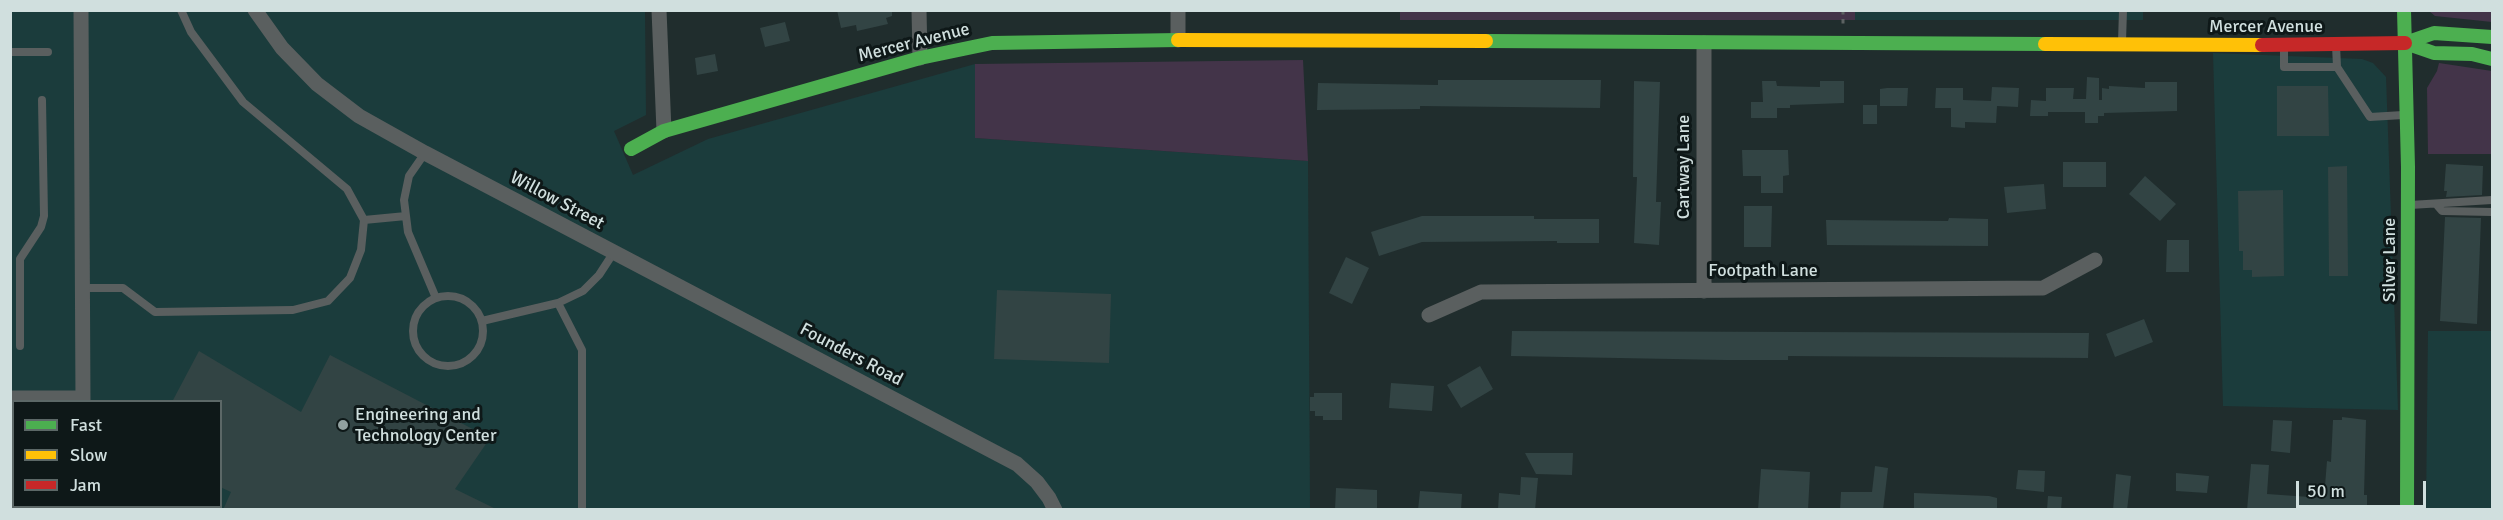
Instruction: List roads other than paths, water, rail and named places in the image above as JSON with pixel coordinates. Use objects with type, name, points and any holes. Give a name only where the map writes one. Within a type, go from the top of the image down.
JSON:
[{"type":"main road","name":"Silver Lane","points":[[2404,10],[2408,115],[2407,510]]},
{"type":"main road","points":[[2405,43],[2434,33],[2493,37]]},
{"type":"main road","name":"Mercer Avenue","points":[[631,149],[664,131],[920,58],[992,43],[1178,40],[2284,45],[2405,43]]},
{"type":"main road","points":[[2405,43],[2434,53],[2472,54],[2493,59]]},
{"type":"street","points":[[10,398],[83,400],[81,10]]},
{"type":"street","name":"Willow Street","points":[[255,10],[282,48],[317,84],[359,116],[424,153],[614,252]]},
{"type":"street","points":[[659,10],[664,131]]},
{"type":"street","points":[[919,10],[920,58]]},
{"type":"street","points":[[1178,10],[1178,40]]},
{"type":"street","name":"Cartway Lane","points":[[1704,43],[1704,291]]},
{"type":"street","name":"Founders Road","points":[[614,252],[1017,464],[1037,482],[1055,510]]},
{"type":"street","name":"Footpath Lane","points":[[1429,315],[1482,292],[2043,288],[2095,260]]},
{"type":"lane","points":[[83,288],[123,288],[155,312],[293,310],[328,301],[350,278],[361,250],[364,220],[347,189],[243,102],[191,32],[181,10]]},
{"type":"lane","points":[[2122,44],[2123,10]]},
{"type":"lane","points":[[2284,45],[2284,67],[2337,67]]},
{"type":"lane","points":[[2336,45],[2337,67],[2370,117],[2408,115]]},
{"type":"lane","points":[[10,52],[48,52]]},
{"type":"lane","points":[[20,346],[20,259],[41,227],[44,216],[42,100]]},
{"type":"lane","points":[[424,153],[409,176],[404,200],[408,232],[436,298]]},
{"type":"lane","points":[[2408,205],[2493,200]]},
{"type":"lane","points":[[2436,204],[2442,211],[2493,212]]},
{"type":"lane","points":[[364,220],[406,216]]},
{"type":"lane","name":"Willow Street","points":[[482,321],[558,303],[583,291],[599,275],[614,252]]},
{"type":"lane","points":[[459,297],[477,311],[482,321],[481,343],[476,352],[469,360],[448,367],[428,360],[420,353],[415,343],[414,321],[419,311],[436,298],[459,297]]},
{"type":"lane","points":[[558,303],[582,350],[582,510]]},
{"type":"place","name":"Engineering and Technology Center","points":[[343,425]]}]
